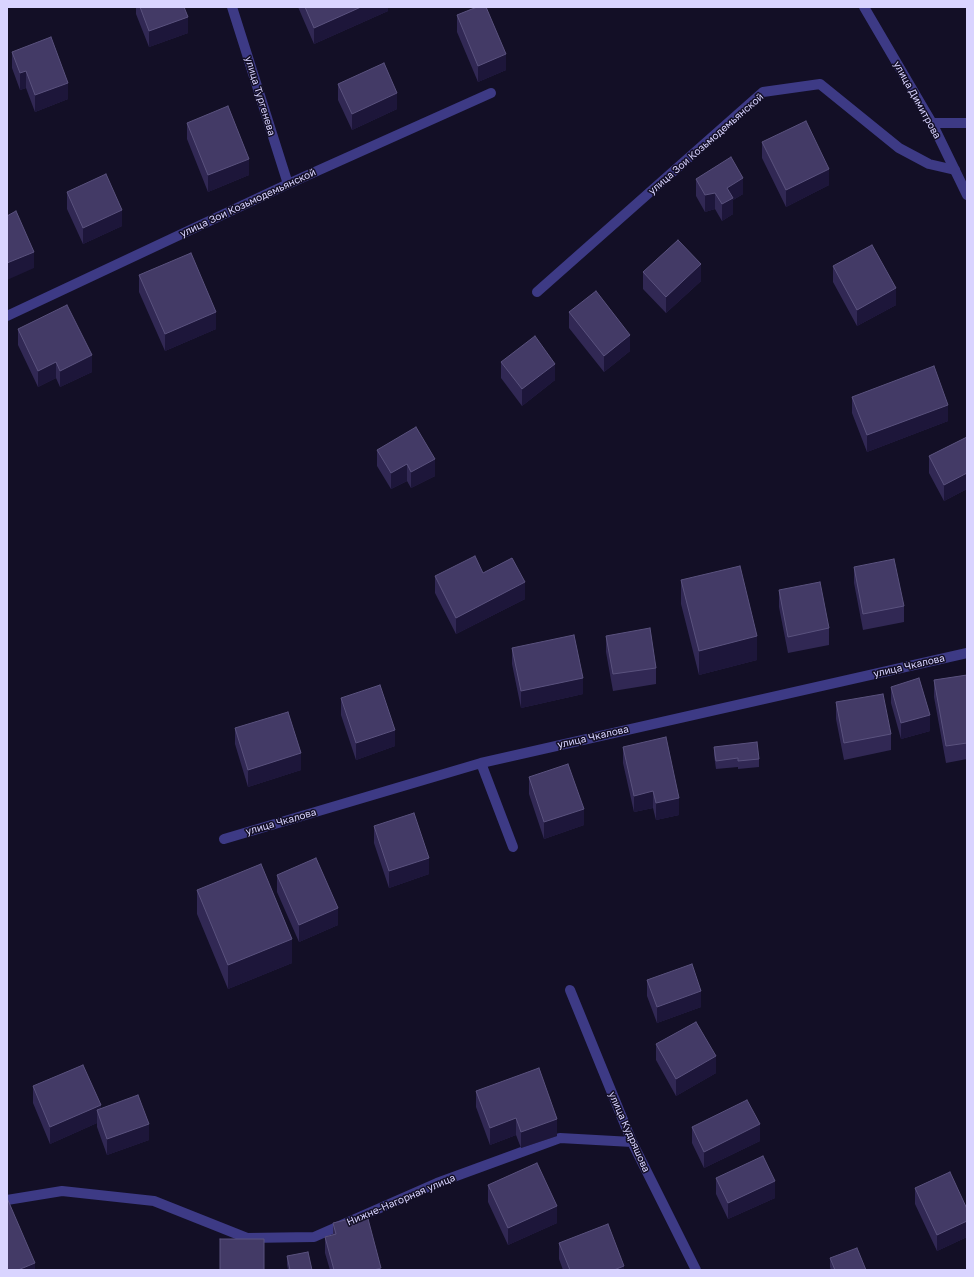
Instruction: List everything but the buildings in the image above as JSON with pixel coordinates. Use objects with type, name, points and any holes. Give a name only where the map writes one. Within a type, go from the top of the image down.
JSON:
[{"type":"street","name":"улица Тургенева","points":[[232,7],[288,184]]},
{"type":"street","name":"улица Димитрова","points":[[864,7],[932,123],[967,195]]},
{"type":"street","name":"улица Зои Козьмодемьянской","points":[[537,292],[763,92],[820,84],[899,148],[929,164],[955,170]]},
{"type":"street","name":"улица Зои Козьмодемьянской","points":[[7,316],[288,184],[491,93]]},
{"type":"street","points":[[932,123],[967,123]]},
{"type":"street","name":"улица Чкалова","points":[[224,839],[481,763],[967,653]]},
{"type":"street","points":[[481,763],[513,847]]},
{"type":"street","name":"улица Кудряшова","points":[[570,990],[632,1142],[696,1270]]},
{"type":"street","name":"Нижне-Нагорная улица","points":[[7,1200],[62,1191],[154,1201],[247,1238],[314,1237],[438,1183],[560,1138],[632,1142]]}]
